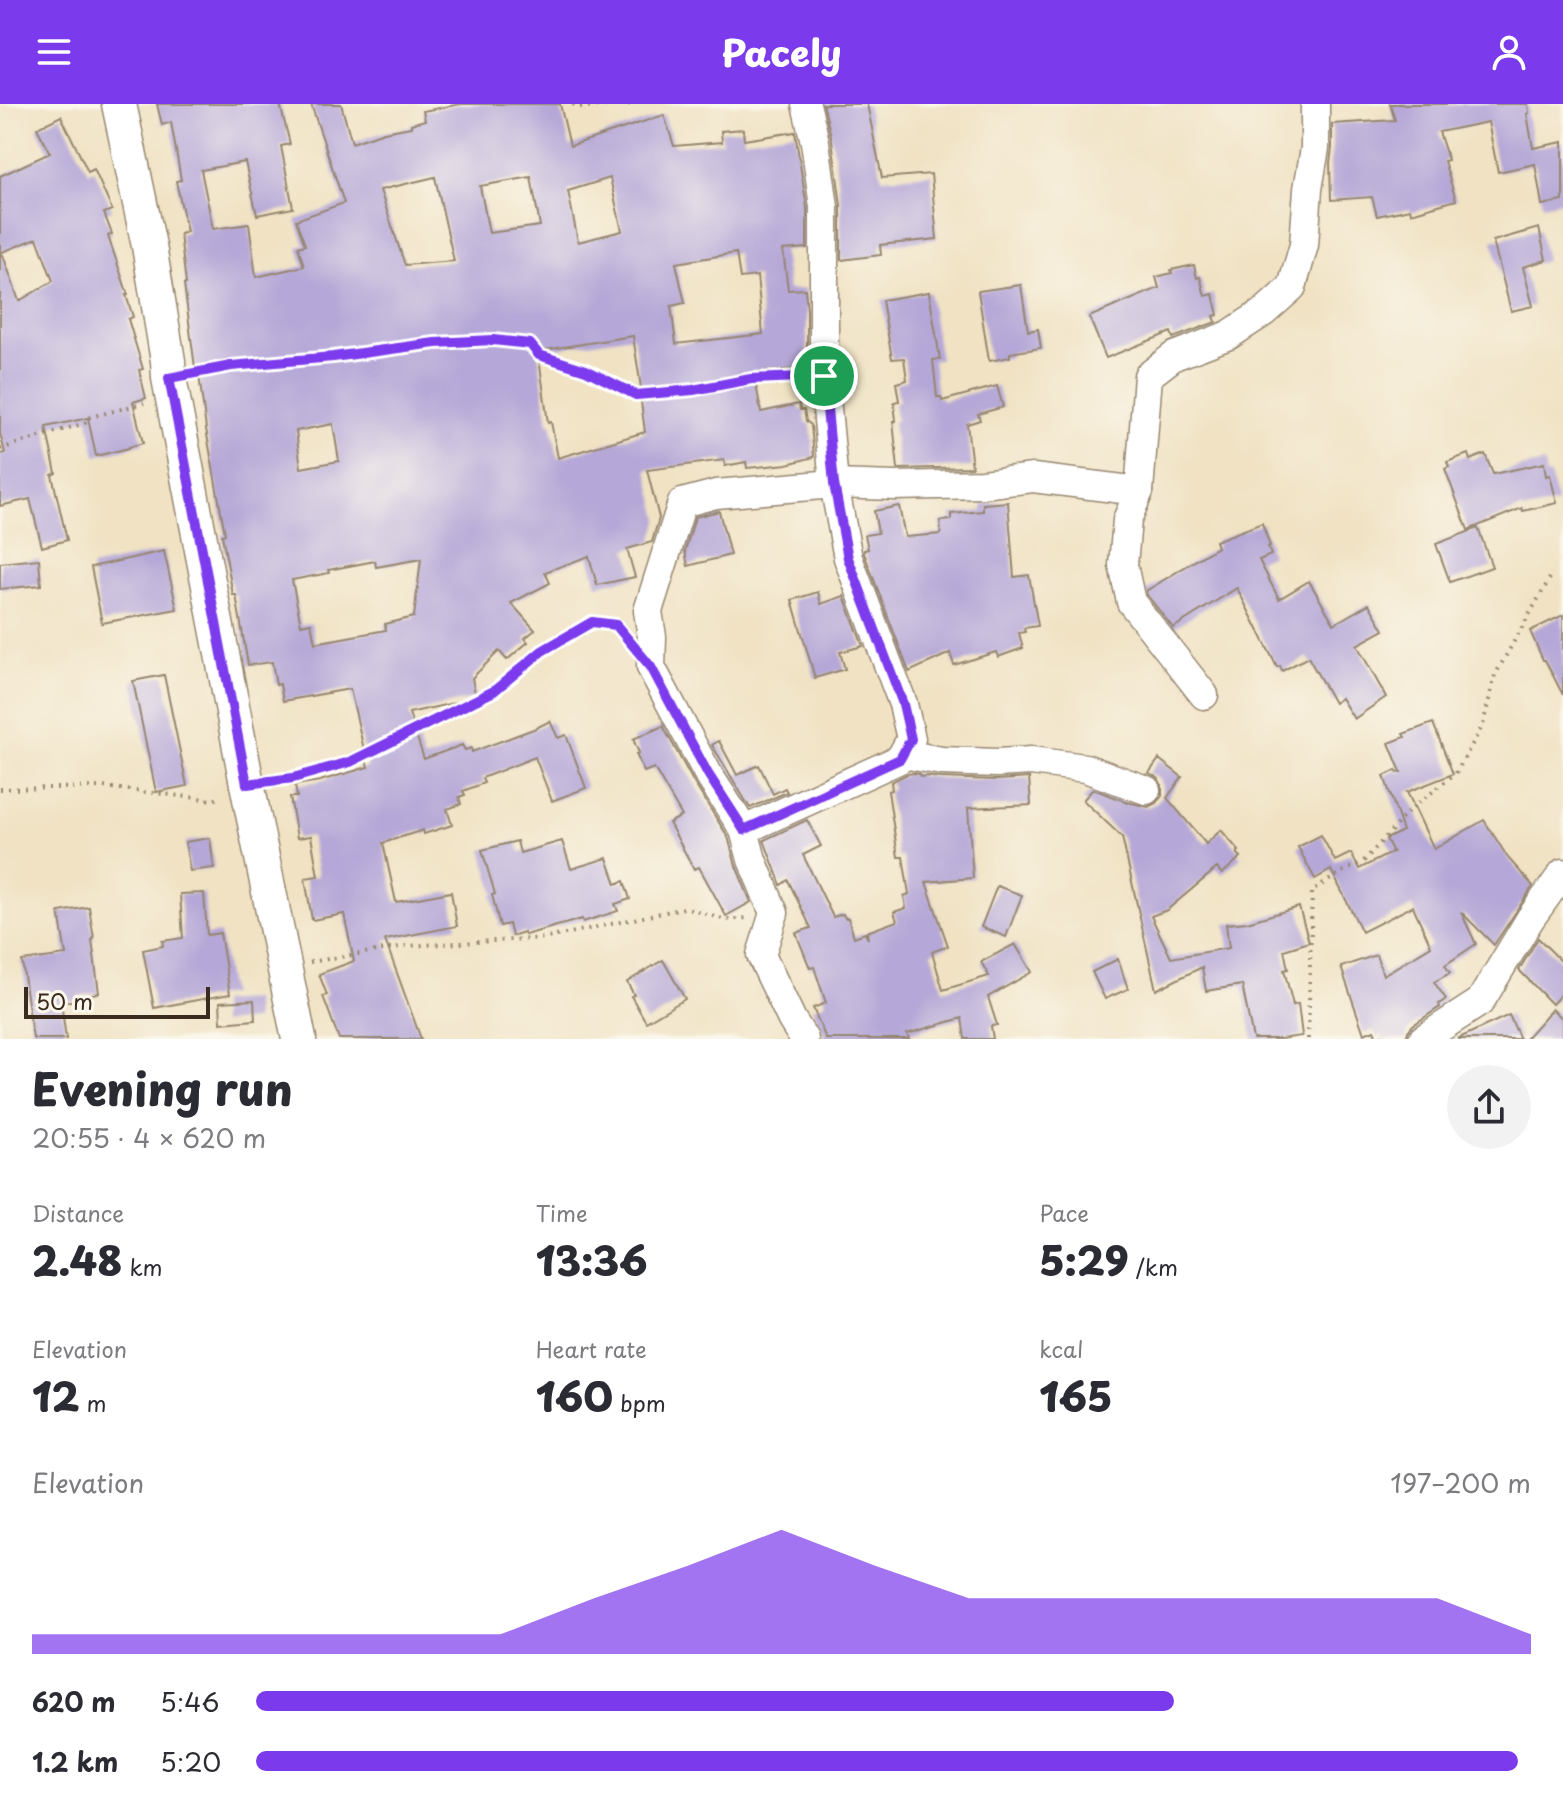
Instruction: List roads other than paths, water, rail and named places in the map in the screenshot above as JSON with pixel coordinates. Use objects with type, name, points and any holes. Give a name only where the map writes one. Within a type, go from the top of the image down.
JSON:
[{"type":"main road","points":[[119,104],[149,246],[169,378],[247,784],[299,1039]]},
{"type":"street","points":[[744,830],[900,759],[911,739],[903,704],[848,558],[834,484],[824,376],[824,207],[806,104]]},
{"type":"street","points":[[1204,695],[1131,602],[1123,565],[1127,520],[1139,491],[1148,376],[1174,356],[1229,335],[1264,312],[1292,287],[1304,245],[1315,148],[1315,104]]},
{"type":"street","points":[[804,1039],[761,955],[774,913],[752,860],[744,830],[708,774],[651,667],[652,637],[648,611],[682,503],[716,494],[834,484],[982,484],[1033,478],[1139,491]]},
{"type":"street","points":[[903,754],[942,761],[1031,761],[1085,768],[1146,790]]},
{"type":"street","points":[[1423,1039],[1480,1002],[1530,919],[1563,873]]}]
